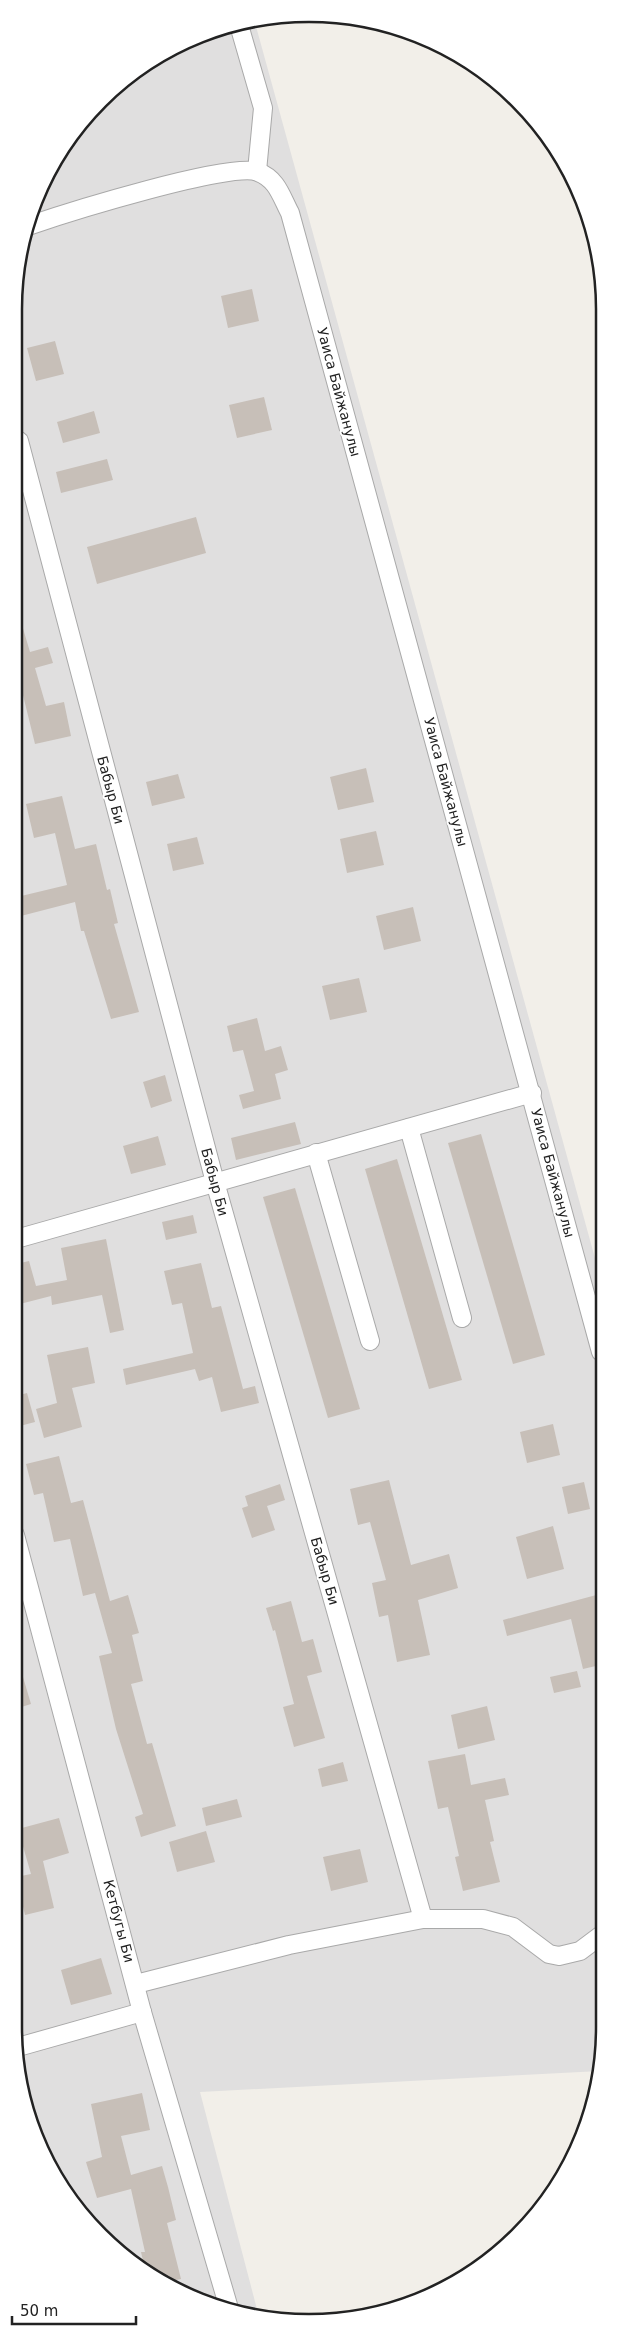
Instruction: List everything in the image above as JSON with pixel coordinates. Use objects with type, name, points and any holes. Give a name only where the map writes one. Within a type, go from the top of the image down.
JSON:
[{"type":"street","points":[[36,223],[185,181],[234,170],[257,171],[263,108],[241,31]]},
{"type":"street","name":"Уаиса Байжанулы","points":[[257,171],[274,182],[290,213],[532,1093],[596,1333]]},
{"type":"street","name":"Бабыр Би","points":[[23,456],[214,1182],[423,1918]]},
{"type":"street","points":[[23,1237],[532,1093]]},
{"type":"street","points":[[409,1128],[462,1318]]},
{"type":"street","points":[[316,1153],[370,1341]]},
{"type":"street","name":"Кетбугы Би","points":[[23,1565],[142,2012],[227,2301]]},
{"type":"street","points":[[136,1984],[289,1945],[423,1918],[483,1919],[513,1927],[549,1954],[559,1956],[580,1952],[596,1939]]},
{"type":"street","points":[[23,2047],[142,2012]]},
{"type":"shaded area","points":[[256,28],[596,1262],[596,2045],[593,2071],[200,2092],[257,2308],[235,2304],[200,2292],[166,2275],[120,2242],[94,2216],[61,2170],[44,2136],[32,2101],[25,2064],[23,2045],[23,291],[32,235],[44,200],[71,150],[94,120],[120,94],[166,61],[200,44],[235,32]]},
{"type":"building","points":[[252,289],[259,321],[228,328],[221,296]]},
{"type":"building","points":[[55,341],[64,374],[36,381],[27,348]]},
{"type":"building","points":[[264,397],[272,430],[237,438],[229,405]]},
{"type":"building","points":[[94,411],[100,433],[63,443],[57,422]]},
{"type":"building","points":[[107,459],[113,480],[61,493],[56,472]]},
{"type":"building","points":[[196,517],[206,553],[97,584],[87,547]]},
{"type":"building","points":[[23,628],[30,652],[48,647],[53,663],[35,668],[46,706],[64,702],[71,736],[35,744],[23,695]]},
{"type":"building","points":[[366,768],[374,802],[338,810],[330,777]]},
{"type":"building","points":[[178,774],[185,798],[152,806],[146,782]]},
{"type":"building","points":[[62,796],[75,849],[96,844],[107,890],[110,889],[118,923],[114,924],[139,1012],[111,1019],[84,931],[81,931],[75,902],[23,915],[23,896],[67,885],[55,833],[34,838],[26,804]]},
{"type":"building","points":[[376,831],[384,865],[347,873],[340,839]]},
{"type":"building","points":[[197,837],[204,864],[173,871],[167,844]]},
{"type":"building","points":[[413,907],[421,941],[384,950],[376,916]]},
{"type":"building","points":[[359,978],[367,1012],[330,1020],[322,986]]},
{"type":"building","points":[[257,1018],[265,1051],[281,1046],[288,1070],[275,1074],[281,1099],[243,1109],[239,1095],[254,1091],[243,1050],[233,1052],[227,1026]]},
{"type":"building","points":[[165,1075],[172,1101],[151,1108],[143,1082]]},
{"type":"building","points":[[295,1122],[301,1144],[236,1160],[231,1138]]},
{"type":"building","points":[[481,1134],[545,1355],[513,1364],[448,1143]]},
{"type":"building","points":[[158,1136],[166,1165],[131,1174],[123,1146]]},
{"type":"building","points":[[397,1159],[462,1380],[429,1389],[365,1169]]},
{"type":"building","points":[[295,1188],[360,1409],[328,1418],[263,1197]]},
{"type":"building","points":[[193,1215],[197,1233],[166,1240],[162,1222]]},
{"type":"building","points":[[106,1239],[124,1330],[110,1333],[102,1295],[52,1305],[51,1296],[23,1303],[23,1262],[29,1261],[36,1286],[67,1280],[61,1248]]},
{"type":"building","points":[[201,1263],[212,1308],[221,1306],[243,1389],[255,1386],[259,1403],[221,1412],[212,1377],[199,1381],[195,1369],[126,1385],[123,1369],[193,1353],[182,1303],[172,1305],[164,1271]]},
{"type":"building","points":[[88,1347],[95,1383],[72,1388],[82,1427],[44,1438],[36,1409],[57,1403],[47,1355]]},
{"type":"building","points":[[27,1393],[35,1422],[23,1425],[23,1394]]},
{"type":"building","points":[[553,1424],[560,1455],[527,1463],[520,1432]]},
{"type":"building","points":[[59,1456],[71,1503],[83,1500],[110,1601],[128,1595],[139,1633],[132,1635],[143,1681],[131,1684],[147,1744],[152,1743],[176,1826],[141,1837],[135,1817],[143,1814],[116,1729],[99,1656],[112,1653],[95,1593],[83,1596],[70,1539],[54,1542],[43,1493],[34,1495],[26,1464]]},
{"type":"building","points":[[389,1480],[411,1565],[449,1554],[458,1588],[418,1600],[430,1655],[397,1662],[388,1615],[379,1617],[372,1583],[386,1580],[370,1522],[358,1525],[350,1489]]},
{"type":"building","points":[[584,1482],[590,1509],[568,1514],[562,1487]]},
{"type":"building","points":[[280,1484],[285,1500],[267,1506],[275,1530],[252,1538],[242,1508],[248,1506],[245,1496]]},
{"type":"building","points":[[553,1526],[564,1569],[527,1579],[516,1537]]},
{"type":"building","points":[[596,1595],[596,1666],[583,1669],[571,1619],[507,1636],[503,1620]]},
{"type":"building","points":[[291,1601],[302,1642],[313,1639],[322,1672],[307,1676],[325,1738],[294,1747],[283,1707],[294,1704],[275,1630],[273,1631],[266,1608]]},
{"type":"building","points":[[577,1671],[581,1687],[554,1693],[550,1677]]},
{"type":"building","points":[[23,1677],[31,1704],[23,1706]]},
{"type":"building","points":[[487,1706],[495,1740],[458,1749],[451,1715]]},
{"type":"building","points":[[465,1754],[471,1785],[505,1778],[509,1795],[485,1800],[494,1841],[490,1842],[500,1882],[463,1891],[455,1857],[459,1856],[448,1807],[438,1809],[428,1761]]},
{"type":"building","points":[[343,1762],[348,1781],[322,1787],[318,1769]]},
{"type":"building","points":[[237,1799],[242,1817],[206,1826],[202,1808]]},
{"type":"building","points":[[59,1818],[69,1853],[43,1861],[54,1908],[25,1915],[23,1907],[23,1876],[31,1874],[23,1846],[23,1828]]},
{"type":"building","points":[[206,1831],[215,1862],[177,1872],[169,1842]]},
{"type":"building","points":[[360,1849],[368,1882],[331,1891],[323,1857]]},
{"type":"building","points":[[101,1958],[112,1994],[71,2005],[61,1970]]},
{"type":"building","points":[[142,2093],[150,2130],[121,2136],[131,2175],[162,2166],[176,2220],[167,2223],[181,2279],[176,2280],[143,2260],[141,2252],[145,2252],[131,2189],[97,2198],[86,2162],[102,2157],[91,2104]]}]
